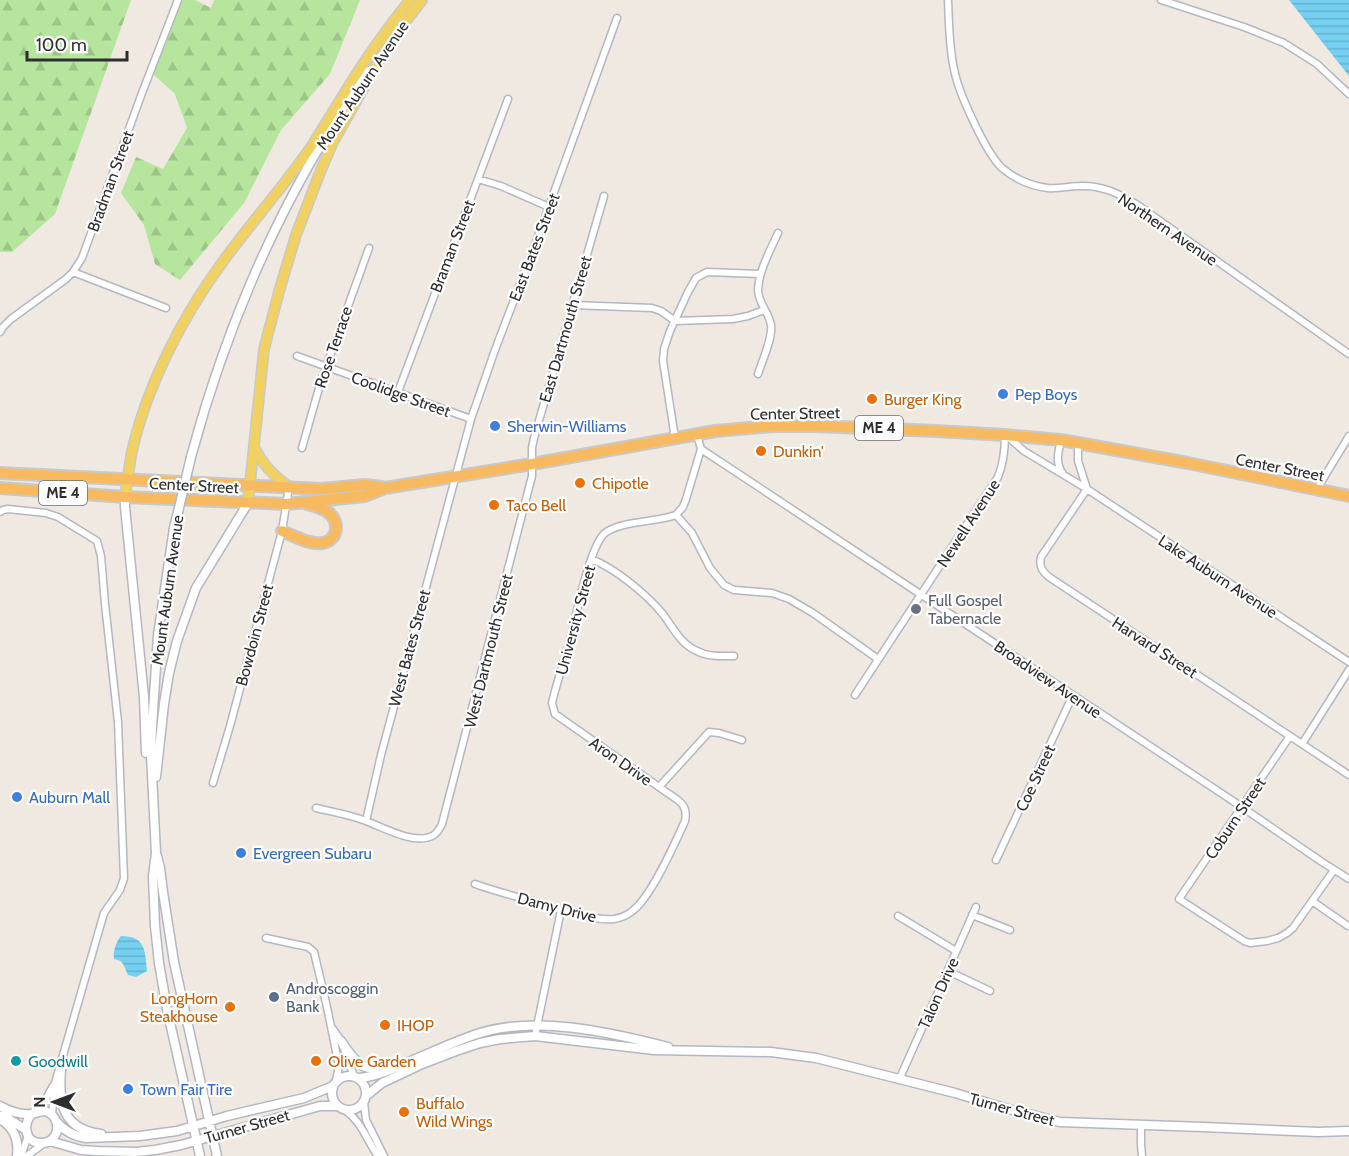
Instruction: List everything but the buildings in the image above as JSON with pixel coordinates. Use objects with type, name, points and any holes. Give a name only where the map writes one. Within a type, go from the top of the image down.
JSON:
[{"type":"highway","name":"Center Street","points":[[0,488],[125,497],[248,503],[304,503],[365,495],[386,488],[715,431],[773,426],[816,426],[936,430],[1061,440],[1349,496]]},
{"type":"highway","name":"Center Street","points":[[0,473],[321,489],[365,485],[386,488]]},
{"type":"highway","points":[[282,531],[320,543],[330,540],[335,535],[337,528],[333,517],[327,512],[304,503]]},
{"type":"main road","name":"Mount Auburn Avenue","points":[[217,1156],[174,962],[156,853],[152,727],[158,635],[168,561],[191,457],[216,371],[249,286],[328,120],[355,75],[410,0]]},
{"type":"main road","name":"Mount Auburn Avenue","points":[[305,172],[350,99],[422,0]]},
{"type":"main road","points":[[153,813],[164,704],[177,641],[196,588],[248,503],[264,349],[296,235],[333,142],[389,44]]},
{"type":"main road","points":[[153,813],[125,507],[131,456],[149,398],[192,308],[225,258],[275,196],[328,120]]},
{"type":"main road","points":[[254,447],[265,466],[290,487]]},
{"type":"main road","points":[[107,479],[123,470],[131,456]]},
{"type":"main road","name":"Mount Auburn Avenue","points":[[156,853],[153,876],[159,963],[200,1156]]},
{"type":"main road","name":"Turner Street","points":[[356,1077],[382,1073],[490,1029],[508,1027],[537,1025],[582,1030],[647,1042],[680,1051]]},
{"type":"main road","name":"Turner Street","points":[[365,1099],[382,1083],[456,1051],[500,1039],[535,1036],[654,1050],[771,1052],[793,1055],[837,1063],[1060,1122],[1318,1132],[1349,1131]]},
{"type":"main road","points":[[341,1041],[360,1065],[377,1069],[448,1040],[458,1041]]},
{"type":"main road","points":[[62,1060],[59,1086],[62,1106],[73,1124],[81,1130],[90,1132],[140,1136]]},
{"type":"main road","points":[[350,1075],[356,1077],[363,1082],[366,1088],[365,1099],[359,1107],[341,1108],[333,1098],[335,1084],[341,1077],[350,1075]]},
{"type":"main road","name":"Turner Street","points":[[0,1106],[17,1113],[42,1111],[75,1136],[86,1138],[140,1136],[177,1131],[304,1098],[335,1084]]},
{"type":"main road","name":"Turner Street","points":[[0,1114],[27,1133],[34,1141],[81,1150],[136,1152],[197,1141],[320,1106],[341,1108]]},
{"type":"main road","points":[[27,1133],[27,1122],[34,1113]]},
{"type":"main road","points":[[47,1142],[56,1134],[58,1128],[54,1118]]},
{"type":"main road","points":[[0,1119],[12,1128],[19,1156]]},
{"type":"street","name":"Bradman Street","points":[[0,332],[11,319],[66,279],[82,258],[178,0]]},
{"type":"street","name":"Northern Avenue","points":[[948,0],[952,60],[956,79],[990,153],[1001,167],[1031,185],[1048,188],[1098,187],[1121,195],[1349,354]]},
{"type":"street","points":[[1161,0],[1244,27],[1284,43],[1317,64],[1349,94]]},
{"type":"street","name":"East Bates Street","points":[[455,477],[471,418],[495,350],[617,18]]},
{"type":"street","name":"Braman Street","points":[[398,392],[508,99]]},
{"type":"street","points":[[478,179],[501,186],[549,207]]},
{"type":"street","name":"East Dartmouth Street","points":[[532,464],[534,438],[604,196]]},
{"type":"street","points":[[758,374],[770,336],[771,324],[759,297],[760,274],[778,233]]},
{"type":"street","name":"Rose Terrace","points":[[302,448],[326,367],[369,248]]},
{"type":"street","points":[[73,272],[166,308]]},
{"type":"street","points":[[675,438],[663,361],[664,349],[688,292],[696,278],[707,272],[760,274]]},
{"type":"street","points":[[572,305],[652,308],[661,310],[675,321],[733,319],[764,310]]},
{"type":"street","name":"Coolidge Street","points":[[297,356],[471,418]]},
{"type":"street","points":[[697,435],[701,449],[686,500],[676,515],[692,532],[710,568],[724,585],[734,590],[772,593],[789,599],[813,613],[878,659]]},
{"type":"street","name":"Lake Auburn Avenue","points":[[1005,435],[1024,451],[1087,489],[1349,662]]},
{"type":"street","name":"Newell Avenue","points":[[855,695],[998,477],[1005,455],[1005,435]]},
{"type":"street","points":[[1317,489],[1349,436]]},
{"type":"street","points":[[1061,440],[1057,461],[1064,476]]},
{"type":"street","points":[[1078,443],[1078,461],[1087,489]]},
{"type":"street","name":"Broadview Avenue","points":[[701,449],[1349,879]]},
{"type":"street","name":"West Dartmouth Street","points":[[366,821],[404,836],[420,838],[433,835],[439,830],[445,816],[532,476],[532,464]]},
{"type":"street","name":"West Bates Street","points":[[366,821],[381,755],[455,477]]},
{"type":"street","name":"Bowdoin Street","points":[[213,783],[282,531],[290,487]]},
{"type":"street","name":"Harvard Street","points":[[1087,489],[1041,557],[1043,572],[1349,775]]},
{"type":"street","points":[[0,513],[10,509],[46,513],[58,517],[97,541],[101,556],[118,722],[124,878],[120,890],[104,914],[55,1083],[42,1106],[34,1113]]},
{"type":"street","name":"University Street","points":[[554,712],[553,698],[591,559],[599,541],[607,532],[623,526],[666,519],[676,515]]},
{"type":"street","points":[[591,559],[612,570],[652,602],[686,645],[705,654],[734,656]]},
{"type":"street","points":[[1302,744],[1349,670]]},
{"type":"street","name":"Coe Street","points":[[996,860],[1073,695]]},
{"type":"street","name":"Aron Drive","points":[[554,712],[677,800],[686,811]]},
{"type":"street","points":[[658,787],[709,732],[742,740]]},
{"type":"street","name":"Coburn Street","points":[[1290,736],[1179,899],[1250,943],[1278,938],[1287,933],[1312,901]]},
{"type":"street","points":[[316,808],[366,821]]},
{"type":"street","name":"Damy Drive","points":[[475,884],[561,910],[603,919],[615,919],[630,913],[645,898],[685,821],[686,811]]},
{"type":"street","points":[[1334,870],[1312,901],[1348,926]]},
{"type":"street","name":"Talon Drive","points":[[899,1080],[976,907]]},
{"type":"street","points":[[535,1036],[561,910]]},
{"type":"street","points":[[972,915],[1010,930]]},
{"type":"street","points":[[898,916],[956,951]]},
{"type":"street","points":[[266,938],[308,947],[314,952],[339,1066],[335,1084]]},
{"type":"street","points":[[948,971],[990,990]]},
{"type":"street","points":[[331,1026],[341,1041],[356,1077]]},
{"type":"street","points":[[54,1118],[55,1083]]},
{"type":"street","points":[[365,1099],[366,1120],[384,1156]]},
{"type":"street","points":[[341,1108],[358,1122],[378,1156]]},
{"type":"street","points":[[1141,1125],[1142,1156]]},
{"type":"street","points":[[19,1156],[27,1133]]},
{"type":"street","points":[[27,1156],[47,1142]]},
{"type":"green space","points":[[0,0],[131,0],[55,214],[12,252],[0,252]]},
{"type":"green space","points":[[178,0],[195,0],[211,8],[214,0],[360,0],[330,74],[281,130],[244,203],[180,280],[155,264],[144,225],[121,193],[136,157],[163,169],[187,128],[175,94],[151,72]]},
{"type":"water","points":[[1289,0],[1349,0],[1349,76]]},
{"type":"water","points":[[121,936],[135,939],[143,946],[147,971],[136,977],[128,975],[122,962],[114,959],[115,947]]},
{"type":"place","name":"Pep Boys","points":[[1003,394]]},
{"type":"place","name":"Burger King","points":[[872,399]]},
{"type":"place","name":"Sherwin-Williams","points":[[495,426]]},
{"type":"place","name":"Dunkin'","points":[[761,451]]},
{"type":"place","name":"Chipotle","points":[[580,483]]},
{"type":"place","name":"Taco Bell","points":[[494,505]]},
{"type":"place","name":"Full Gospel Tabernacle","points":[[916,609]]},
{"type":"place","name":"Auburn Mall","points":[[17,797]]},
{"type":"place","name":"Evergreen Subaru","points":[[241,853]]},
{"type":"place","name":"Androscoggin Bank","points":[[274,997]]},
{"type":"place","name":"LongHorn Steakhouse","points":[[230,1007]]},
{"type":"place","name":"IHOP","points":[[385,1025]]},
{"type":"place","name":"Goodwill","points":[[16,1061]]},
{"type":"place","name":"Olive Garden","points":[[316,1061]]},
{"type":"place","name":"Town Fair Tire","points":[[128,1089]]},
{"type":"place","name":"Buffalo Wild Wings","points":[[404,1112]]}]
